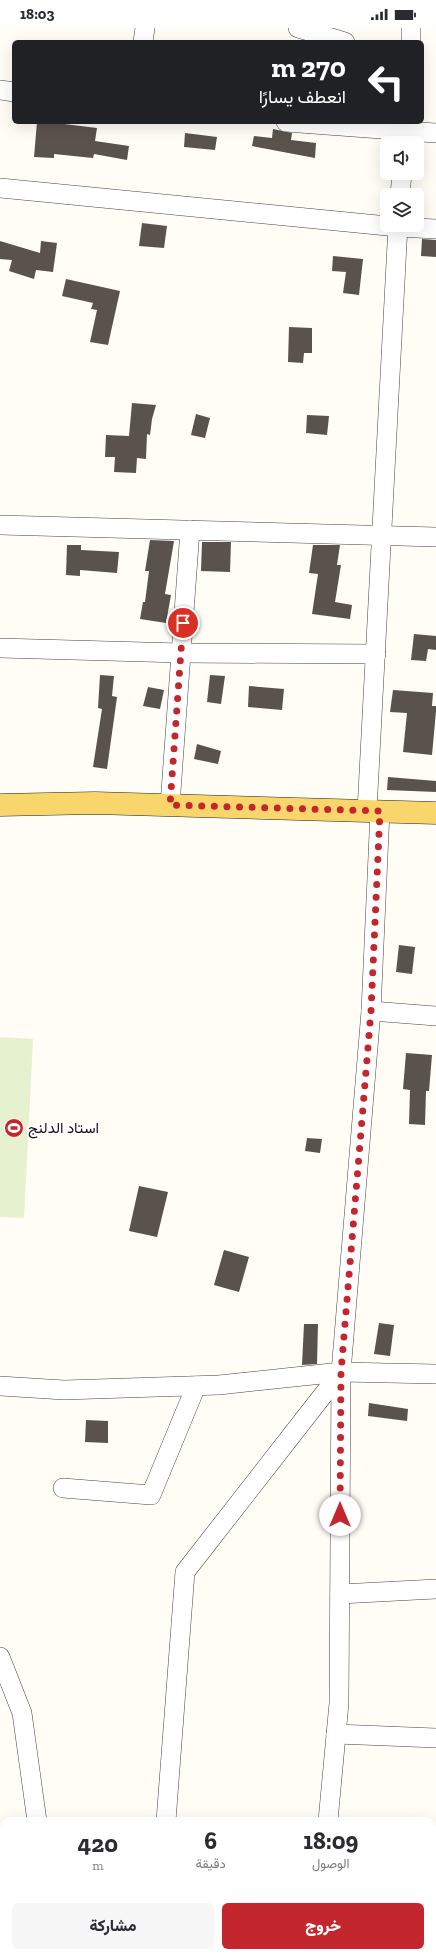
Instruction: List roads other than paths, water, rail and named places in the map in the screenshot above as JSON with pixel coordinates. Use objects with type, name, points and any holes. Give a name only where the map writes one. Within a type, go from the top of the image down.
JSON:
[{"type":"main road","points":[[0,805],[95,803],[436,813]]},
{"type":"street","points":[[143,40],[145,28]]},
{"type":"street","points":[[298,28],[338,40]]},
{"type":"street","points":[[411,28],[411,40]]},
{"type":"street","points":[[0,90],[12,92]]},
{"type":"street","points":[[310,124],[436,133]]},
{"type":"street","points":[[0,188],[380,224]]},
{"type":"street","points":[[424,228],[436,229]]},
{"type":"street","points":[[328,1817],[339,1702],[341,1372],[371,1011],[376,654],[398,232]]},
{"type":"street","points":[[0,525],[436,537]]},
{"type":"street","points":[[170,805],[190,530]]},
{"type":"street","points":[[0,648],[181,653],[376,654]]},
{"type":"street","points":[[371,1011],[436,1016]]},
{"type":"street","points":[[166,1817],[185,1572],[341,1372]]},
{"type":"street","points":[[0,1386],[64,1390],[219,1385],[341,1372],[436,1374]]},
{"type":"street","points":[[63,1488],[151,1495],[196,1386]]},
{"type":"street","points":[[340,1594],[436,1589]]},
{"type":"street","points":[[0,1657],[22,1713],[37,1817]]},
{"type":"street","points":[[336,1734],[436,1738]]},
{"type":"place","name":"استاد الدلنج","points":[[14,1128]]}]
